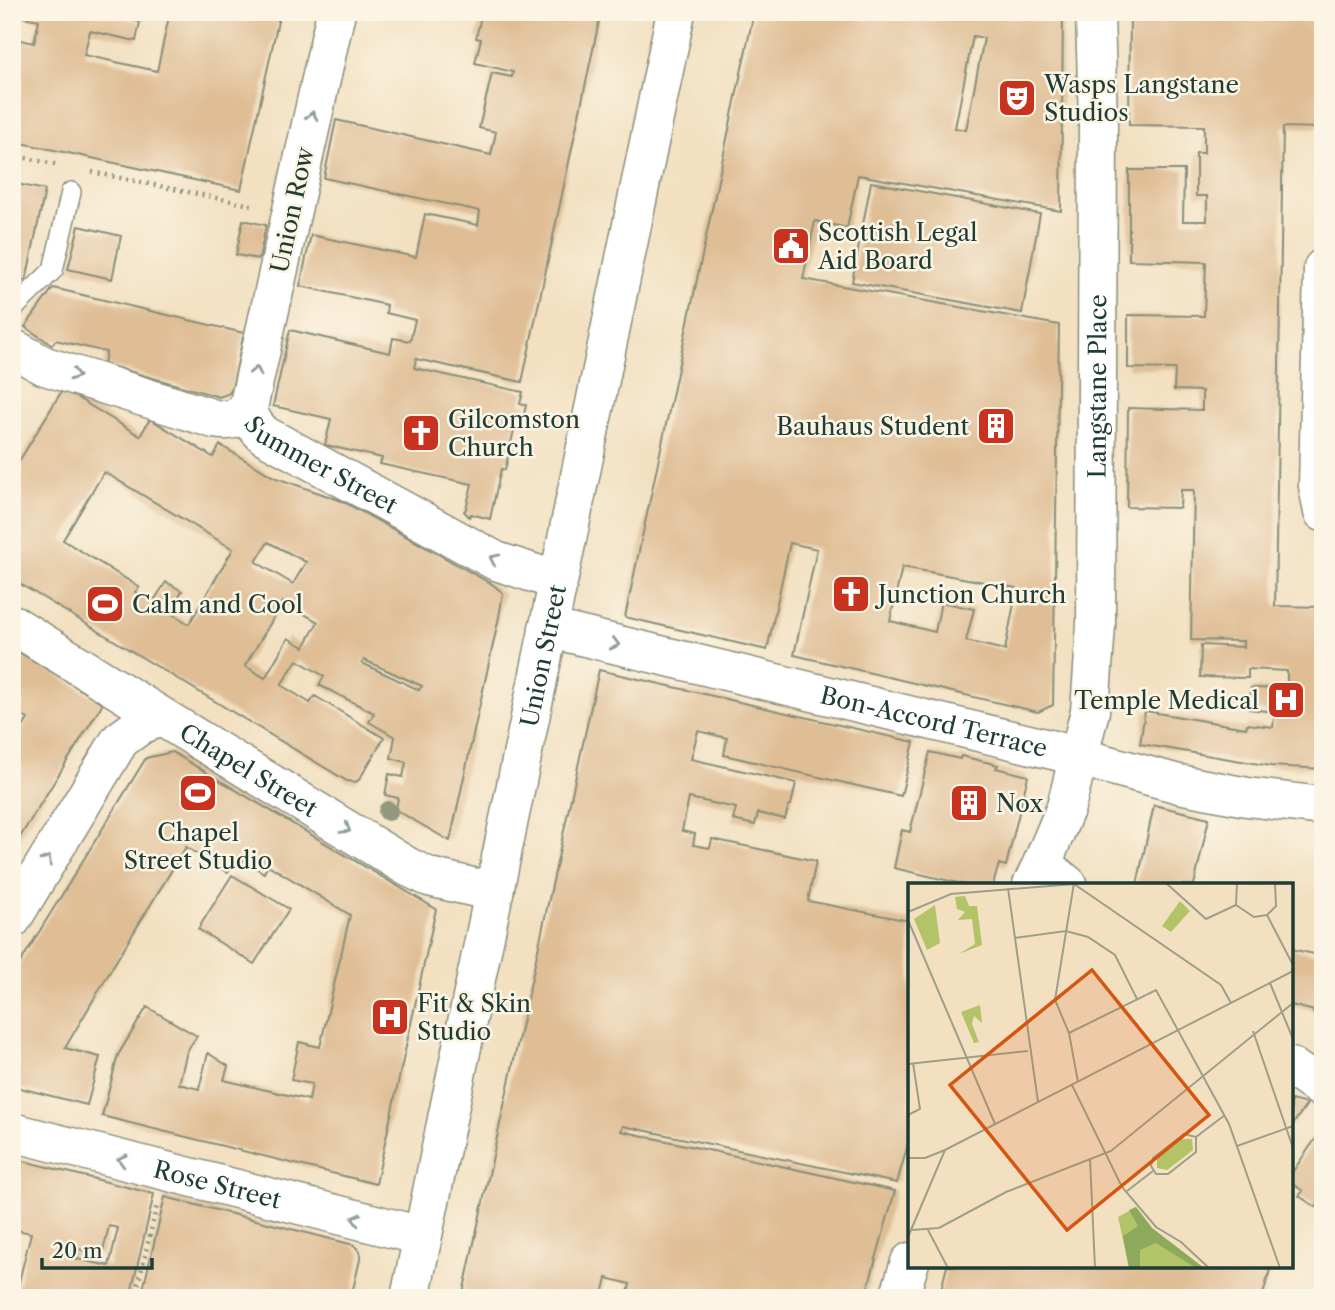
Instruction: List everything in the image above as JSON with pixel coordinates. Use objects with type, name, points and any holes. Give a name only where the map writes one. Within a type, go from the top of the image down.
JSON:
[{"type":"street","name":"Union Row","points":[[248,408],[336,12]]},
{"type":"street","name":"Union Street","points":[[410,1298],[676,12]]},
{"type":"street","name":"Langstane Place","points":[[1047,878],[1090,711],[1096,625],[1098,124],[1095,12]]},
{"type":"street","points":[[1323,268],[1318,486],[1323,512]]},
{"type":"street","name":"Summer Street","points":[[12,348],[45,366],[214,419],[233,419],[248,408],[254,426],[264,435],[496,561],[558,581]]},
{"type":"street","name":"Chapel Street","points":[[12,624],[414,870],[429,877],[494,892]]},
{"type":"street","name":"Bon-Accord Terrace","points":[[548,628],[1080,757],[1179,784],[1247,797],[1323,806]]},
{"type":"street","points":[[12,919],[120,740],[124,713],[116,688]]},
{"type":"street","points":[[120,740],[142,724],[162,717]]},
{"type":"street","points":[[1293,1067],[1323,1089]]},
{"type":"street","name":"Rose Street","points":[[12,1132],[422,1236]]},
{"type":"street","points":[[899,1298],[908,1268]]},
{"type":"lane","points":[[12,310],[53,270],[71,192]]},
{"type":"path","points":[[12,155],[65,166]]},
{"type":"path","points":[[92,172],[291,214]]},
{"type":"path","points":[[135,1298],[165,1171]]},
{"type":"building","points":[[12,12],[93,12],[140,22],[136,41],[90,31],[84,55],[157,71],[170,12],[280,12],[241,190],[12,141],[12,38],[34,43],[39,20],[12,15]]},
{"type":"building","points":[[482,12],[601,12],[522,382],[416,359],[414,368],[523,392],[520,404],[526,405],[523,419],[516,421],[505,470],[501,469],[490,519],[471,514],[469,517],[464,511],[472,484],[380,464],[382,458],[325,445],[331,419],[273,406],[290,330],[390,353],[393,338],[410,341],[415,320],[386,313],[387,305],[300,286],[311,235],[416,257],[425,214],[478,225],[480,211],[324,178],[336,120],[491,155],[496,132],[479,128],[492,73],[512,77],[513,72],[475,63],[481,39],[476,38]]},
{"type":"building","points":[[754,12],[1063,12],[1061,211],[858,175],[847,228],[815,221],[803,279],[1059,325],[1053,705],[1038,712],[794,655],[817,549],[790,543],[767,650],[625,617]],"holes":[[[973,36],[984,38],[966,130],[955,128]],[[902,567],[1017,588],[1005,650],[966,641],[974,609],[941,602],[935,632],[890,621]]]},
{"type":"building","points":[[1130,12],[1323,12],[1323,128],[1283,127],[1275,606],[1323,607],[1323,769],[1271,766],[1140,744],[1145,711],[1246,728],[1247,724],[1273,727],[1275,712],[1249,709],[1251,688],[1287,689],[1287,671],[1248,669],[1248,678],[1200,677],[1201,645],[1243,647],[1243,641],[1191,640],[1194,490],[1181,490],[1180,508],[1127,507],[1128,408],[1202,410],[1202,391],[1174,390],[1175,369],[1128,368],[1128,315],[1204,316],[1206,262],[1129,260],[1129,170],[1184,170],[1183,221],[1207,221],[1207,196],[1196,196],[1196,153],[1204,153],[1204,126],[1129,125]]},
{"type":"building","points":[[871,182],[1040,214],[1022,313],[852,282]]},
{"type":"building","points":[[12,183],[45,190],[26,281],[12,277]]},
{"type":"building","points":[[243,220],[266,225],[259,259],[236,255]]},
{"type":"building","points":[[79,226],[121,236],[112,279],[68,269]]},
{"type":"building","points":[[53,288],[244,333],[232,389],[228,394],[219,397],[104,364],[106,352],[56,340],[52,345],[25,327]]},
{"type":"building","points":[[63,389],[140,436],[150,419],[213,457],[220,445],[274,477],[342,501],[492,584],[503,593],[450,841],[396,810],[398,798],[385,795],[389,774],[403,777],[406,762],[391,758],[395,737],[369,722],[374,713],[319,685],[324,676],[297,660],[281,685],[310,703],[315,696],[384,738],[359,780],[355,782],[347,781],[12,579],[12,473]],"holes":[[[104,472],[233,549],[189,624],[169,612],[182,591],[166,582],[153,602],[135,592],[139,587],[63,540]],[[268,542],[306,562],[293,584],[256,562]],[[283,602],[318,622],[304,647],[288,638],[265,678],[245,666]],[[364,660],[422,686],[419,690],[362,663]]]},
{"type":"building","points":[[12,648],[103,703],[12,850],[12,745],[28,719],[12,709]]},
{"type":"building","points":[[599,670],[914,742],[901,796],[724,755],[727,738],[698,731],[691,759],[796,783],[785,819],[758,813],[755,825],[733,820],[736,808],[689,798],[682,831],[695,834],[693,845],[710,848],[712,839],[816,861],[808,901],[908,921],[908,1144],[897,1183],[623,1126],[621,1131],[895,1191],[865,1298],[627,1298],[630,1284],[607,1278],[602,1298],[462,1298]]},
{"type":"building","points":[[172,752],[436,909],[376,1184],[102,1116],[118,1055],[147,1007],[197,1036],[187,1051],[179,1084],[199,1089],[208,1053],[228,1066],[224,1080],[309,1100],[312,1084],[291,1080],[299,1042],[320,1047],[350,915],[268,865],[264,873],[238,857],[228,873],[186,847],[65,1048],[100,1057],[87,1105],[12,1086],[12,976],[146,758]]},
{"type":"building","name":"Nox","points":[[930,752],[998,765],[996,768],[1028,776],[1006,866],[999,864],[994,883],[958,883],[894,868],[902,830],[910,832]]},
{"type":"building","points":[[1154,805],[1209,818],[1194,883],[1137,883]]},
{"type":"building","points":[[232,875],[289,909],[254,964],[198,929]]},
{"type":"building","points":[[1293,949],[1323,956],[1323,1016],[1313,1013],[1314,1011],[1293,1006]]},
{"type":"building","points":[[1293,1100],[1307,1104],[1293,1124]]},
{"type":"building","points":[[1323,1128],[1323,1204],[1319,1202],[1316,1207],[1299,1196],[1303,1191],[1293,1184],[1293,1171]]},
{"type":"building","points":[[12,1158],[154,1194],[130,1298],[15,1298],[31,1233],[12,1229]],"holes":[[[109,1226],[118,1228],[109,1266],[77,1259],[79,1249],[102,1255]]]},
{"type":"building","points":[[165,1197],[354,1245],[361,1255],[351,1298],[141,1298]]},
{"type":"building","points":[[946,1268],[1270,1268],[1262,1298],[939,1298]]},
{"type":"place","name":"Wasps Langstane Studios","points":[[1017,98]]},
{"type":"place","name":"Scottish Legal Aid Board","points":[[791,246]]},
{"type":"place","name":"Bauhaus Student","points":[[996,426]]},
{"type":"place","name":"Gilcomston Church","points":[[421,433]]},
{"type":"place","name":"Junction Church","points":[[851,594]]},
{"type":"place","name":"Calm and Cool","points":[[105,604]]},
{"type":"place","name":"Temple Medical","points":[[1286,700]]},
{"type":"place","name":"Chapel Street Studio","points":[[198,793]]},
{"type":"place","name":"Nox","points":[[969,803]]},
{"type":"place","name":"Fit & Skin Studio","points":[[390,1017]]}]
